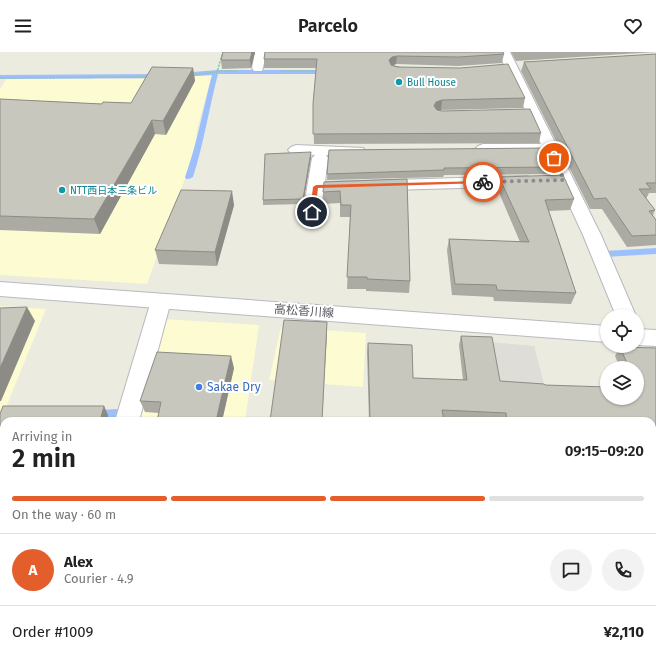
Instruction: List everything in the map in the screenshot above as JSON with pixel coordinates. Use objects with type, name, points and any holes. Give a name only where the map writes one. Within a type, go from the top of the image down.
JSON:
[{"type":"street","points":[[258,68],[261,52]]},
{"type":"street","points":[[504,52],[512,67],[526,113],[549,148],[551,180],[592,235],[623,309]]},
{"type":"street","points":[[471,149],[549,148]]},
{"type":"street","points":[[296,150],[373,151]]},
{"type":"street","points":[[312,212],[320,158]]},
{"type":"street","points":[[316,187],[551,180]]},
{"type":"street","name":"高松香川線","points":[[0,289],[600,333]]},
{"type":"street","points":[[128,417],[161,301]]},
{"type":"street","points":[[644,337],[656,338]]},
{"type":"path","points":[[217,71],[224,52]]},
{"type":"path","points":[[280,71],[318,70]]},
{"type":"path","points":[[191,74],[214,73],[217,71],[241,71]]},
{"type":"path","points":[[0,78],[153,77]]},
{"type":"shaded area","points":[[212,75],[197,130],[195,151],[147,284],[0,275],[0,89],[7,78],[140,79]]},
{"type":"shaded area","points":[[0,306],[46,309],[5,410],[0,410]]},
{"type":"shaded area","name":"Sakae Dry","points":[[164,319],[259,325],[246,417],[141,417]]},
{"type":"shaded area","points":[[281,327],[366,333],[363,387],[269,380]]},
{"type":"shaded area","points":[[490,342],[534,346],[553,417],[504,417]]},
{"type":"building","points":[[223,52],[252,52],[250,60],[221,60]]},
{"type":"building","points":[[265,52],[503,52],[504,54],[459,57],[397,56],[392,57],[389,60],[391,65],[397,67],[460,68],[508,64],[525,98],[442,100],[436,102],[434,106],[437,110],[442,111],[530,109],[541,133],[313,134],[313,104],[317,59],[264,59]]},
{"type":"building","points":[[656,54],[656,183],[646,183],[651,189],[639,189],[655,210],[649,211],[656,220],[656,235],[632,236],[606,198],[594,199],[524,62]]},
{"type":"building","points":[[152,67],[193,68],[163,121],[152,120],[94,219],[0,216],[0,99],[102,104],[103,102],[131,103]]},
{"type":"building","points":[[546,148],[555,167],[444,168],[444,170],[327,174],[329,150]]},
{"type":"building","points":[[311,152],[303,199],[263,200],[265,154]]},
{"type":"building","points":[[563,175],[574,199],[545,200],[576,293],[497,290],[496,285],[455,284],[449,239],[529,242],[499,177]]},
{"type":"building","points":[[407,179],[410,281],[367,279],[367,277],[347,277],[351,205],[341,205],[340,191],[323,192],[324,182]]},
{"type":"building","points":[[181,190],[232,191],[215,252],[155,250]]},
{"type":"building","points":[[27,307],[0,368],[0,308]]},
{"type":"building","points":[[284,320],[327,322],[322,417],[271,417]]},
{"type":"building","points":[[461,336],[492,337],[500,381],[545,385],[600,387],[600,405],[644,405],[644,361],[626,361],[623,353],[644,353],[644,348],[656,348],[656,417],[506,417],[506,413],[442,410],[443,417],[370,417],[368,343],[412,345],[413,378],[467,380]]},
{"type":"building","points":[[157,352],[231,356],[217,417],[158,417],[161,402],[140,401]]},
{"type":"building","points":[[3,406],[104,406],[101,417],[0,417]]},
{"type":"waterway","points":[[215,73],[328,72]]},
{"type":"waterway","points":[[181,75],[215,73]]},
{"type":"waterway","points":[[189,177],[198,150],[201,130],[215,73]]},
{"type":"waterway","points":[[0,77],[159,76]]},
{"type":"waterway","points":[[605,254],[656,251]]},
{"type":"waterway","points":[[94,414],[116,413]]},
{"type":"way so far","points":[[483,182],[564,180],[554,158]]},
{"type":"place","name":"Bull House","points":[[399,82]]},
{"type":"place","name":"NTT西日本三条ビル","points":[[62,190]]},
{"type":"place","name":"Sakae Dry","points":[[199,387]]},
{"type":"route","points":[[312,212],[316,187],[483,182]]}]
